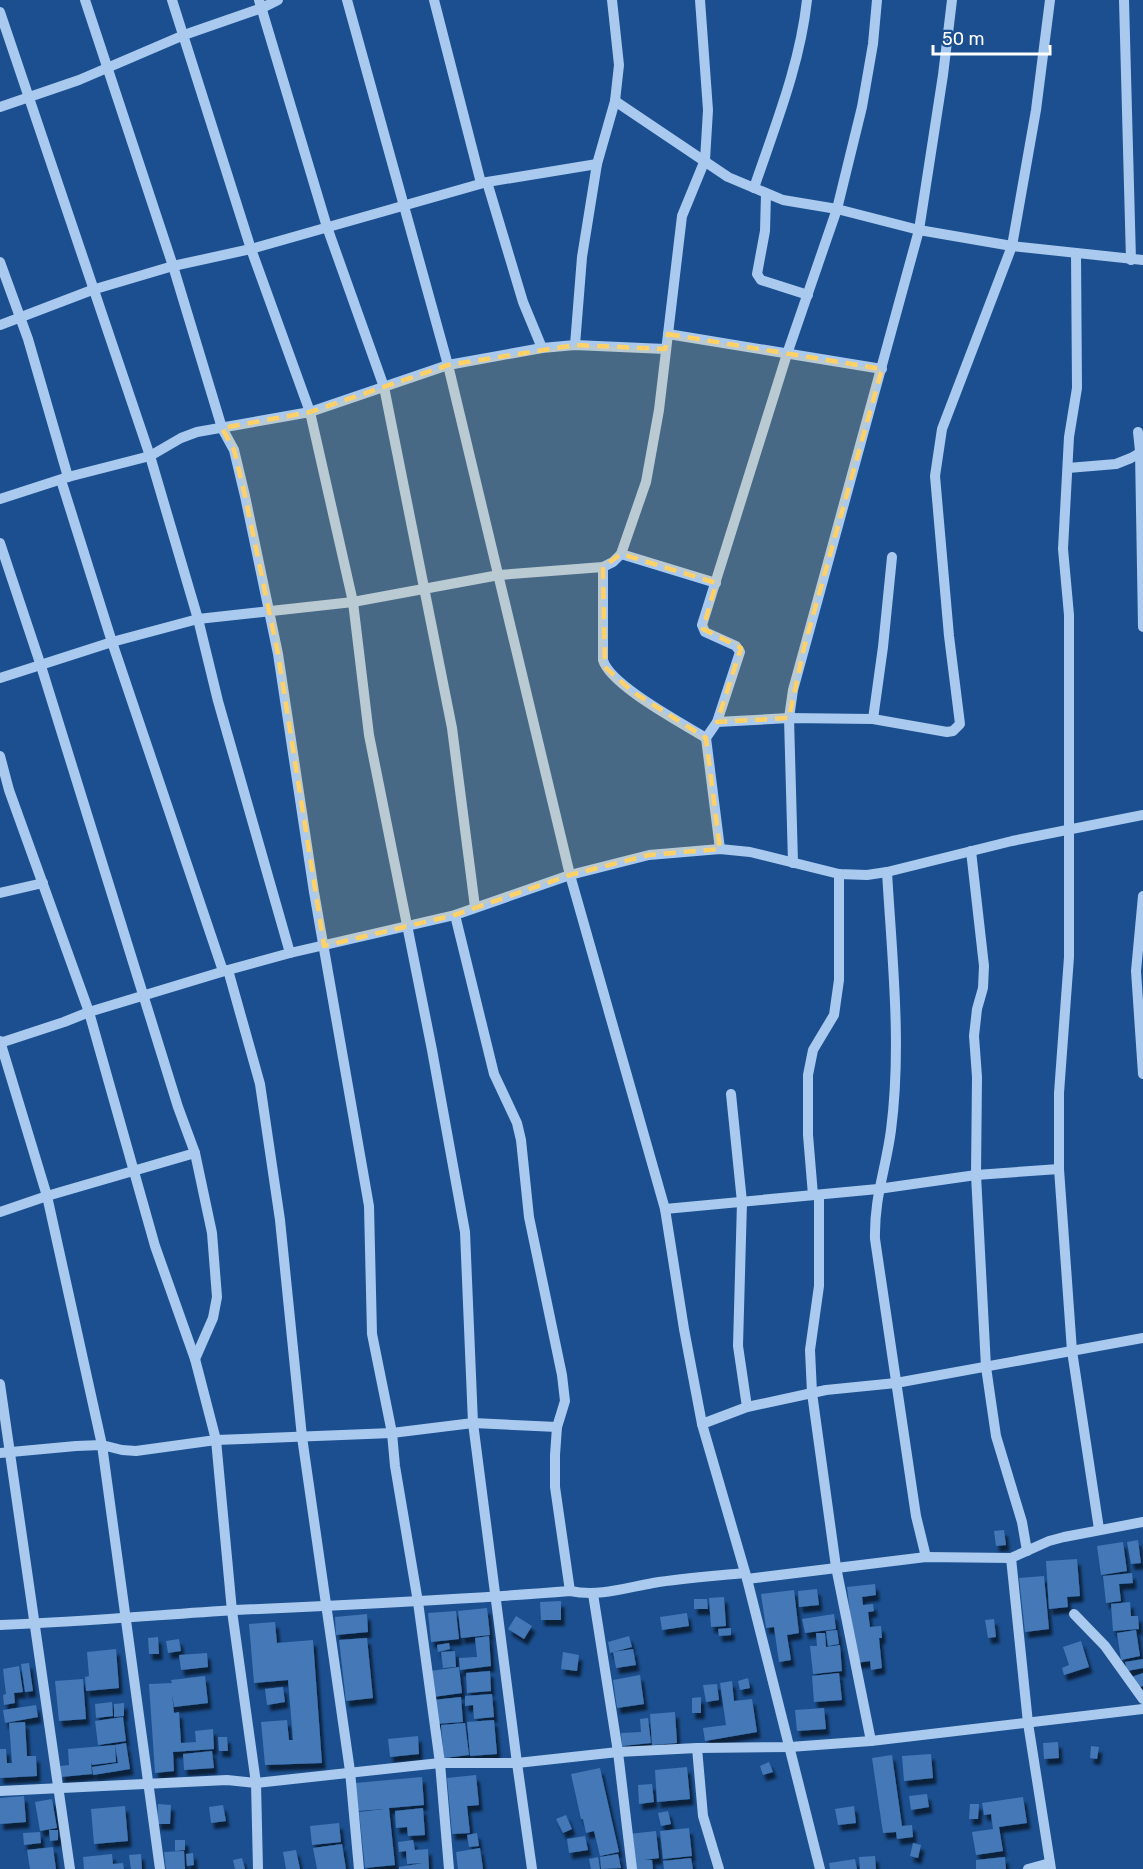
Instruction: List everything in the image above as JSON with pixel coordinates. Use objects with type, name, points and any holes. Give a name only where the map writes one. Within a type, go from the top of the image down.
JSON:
[{"type":"street","points":[[85,0],[173,266],[222,428],[234,450],[270,611],[369,1206],[372,1334],[392,1433],[394,1466],[418,1602],[440,1763],[449,1869]]},
{"type":"street","points":[[172,0],[251,249],[310,412],[353,602],[369,735],[465,1232],[473,1423],[532,1869]]},
{"type":"street","points":[[0,107],[106,68],[260,4],[278,0]]},
{"type":"street","points":[[347,0],[448,365],[570,875],[665,1209],[702,1424],[746,1576],[820,1869]]},
{"type":"street","points":[[434,0],[484,183],[523,302],[542,348]]},
{"type":"street","points":[[575,345],[582,257],[597,164],[615,101],[619,65],[612,0]]},
{"type":"street","points":[[0,678],[112,642],[198,619],[353,602],[499,575],[603,567],[613,562],[621,554],[646,482],[658,410],[682,216],[705,160],[708,110],[700,0]]},
{"type":"street","points":[[754,188],[783,103],[804,29],[807,0]]},
{"type":"street","points":[[720,849],[706,738],[717,722],[740,652],[736,646],[705,632],[702,625],[787,354],[837,209],[862,107],[873,44],[877,0]]},
{"type":"street","points":[[793,863],[789,718],[793,690],[919,230],[952,0]]},
{"type":"street","points":[[717,722],[789,718],[873,719],[947,732],[953,731],[960,724],[935,476],[938,450],[942,429],[1012,246],[1036,110],[1050,0]]},
{"type":"street","points":[[1124,0],[1131,260]]},
{"type":"street","points":[[260,4],[327,228],[384,387],[452,728],[475,907]]},
{"type":"street","points":[[0,12],[92,290],[150,456],[198,619],[218,701],[290,953]]},
{"type":"street","points":[[615,101],[728,177],[783,200],[837,209],[919,230],[1012,246],[1143,260]]},
{"type":"street","points":[[0,325],[92,290],[173,266],[251,249],[484,183],[597,164]]},
{"type":"street","points":[[766,194],[765,231],[757,274],[761,280],[808,295]]},
{"type":"street","points":[[1076,253],[1077,388],[1069,437],[1063,549],[1069,615],[1069,957],[1059,1093],[1059,1169],[1072,1351],[1099,1529]]},
{"type":"street","points":[[0,262],[20,318],[112,642],[226,971],[260,1084],[280,1220],[302,1437],[350,1771],[358,1869]]},
{"type":"street","points":[[668,334],[882,369]]},
{"type":"street","points":[[0,499],[150,456],[196,432],[310,412],[448,365],[542,348],[575,345],[665,349]]},
{"type":"street","points":[[1138,432],[1142,451],[1143,627]]},
{"type":"street","points":[[1068,468],[1116,464],[1142,451]]},
{"type":"street","points":[[0,543],[41,666],[177,1107],[195,1153],[212,1233],[217,1297],[213,1318],[195,1359]]},
{"type":"street","points":[[621,554],[716,583]]},
{"type":"street","points":[[873,719],[892,557]]},
{"type":"street","points":[[603,567],[603,660],[605,666],[633,692],[706,738]]},
{"type":"street","points":[[0,756],[9,790],[89,1012],[155,1246],[195,1359],[216,1440],[232,1611],[256,1783],[258,1869]]},
{"type":"street","points":[[160,1869],[102,1445],[47,1196],[0,1042],[89,1012],[226,971],[290,953],[454,915],[570,875],[649,855],[720,849],[750,852],[840,874],[867,875],[887,873],[1068,829],[1143,815]]},
{"type":"street","points":[[971,851],[984,966],[983,988],[977,1009],[974,1036],[977,1077],[976,1175],[986,1367],[996,1436],[1022,1522],[1027,1551]]},
{"type":"street","points":[[887,873],[896,1054],[891,1131],[874,1214],[875,1239],[916,1516],[926,1557]]},
{"type":"street","points":[[840,874],[839,980],[834,1015],[813,1050],[808,1075],[808,1135],[816,1195],[819,1286],[810,1350],[812,1393],[836,1567],[871,1741]]},
{"type":"street","points":[[0,893],[43,883]]},
{"type":"street","points":[[1143,896],[1140,970],[1143,1074]]},
{"type":"street","points":[[454,915],[494,1074],[517,1123],[521,1140],[529,1217],[564,1389],[565,1401],[557,1427],[555,1487],[570,1590]]},
{"type":"street","points":[[731,1094],[742,1202],[738,1346],[747,1407]]},
{"type":"street","points":[[0,1212],[195,1153]]},
{"type":"street","points":[[665,1209],[878,1190],[976,1175],[1059,1169]]},
{"type":"street","points":[[702,1424],[747,1407],[812,1393],[896,1383],[1143,1338]]},
{"type":"street","points":[[0,1384],[5,1454],[35,1624],[70,1869]]},
{"type":"street","points":[[5,1454],[102,1445],[136,1451],[216,1440],[392,1433],[473,1423],[557,1427]]},
{"type":"street","points":[[0,1625],[418,1602],[570,1590],[593,1594],[654,1583],[926,1557],[1011,1558],[1049,1541],[1099,1529],[1143,1522]]},
{"type":"street","points":[[1011,1558],[1028,1723],[1050,1866],[1028,1869]]},
{"type":"street","points":[[593,1594],[618,1752],[632,1869]]},
{"type":"street","points":[[1074,1614],[1105,1646],[1143,1699]]},
{"type":"street","points":[[0,1791],[227,1780],[256,1783],[440,1763],[517,1763],[618,1752],[790,1747],[871,1741],[1143,1709]]},
{"type":"street","points":[[697,1748],[703,1816],[719,1869]]},
{"type":"highlighted area","points":[[668,334],[882,369],[804,648],[789,718],[717,722],[741,648],[703,629],[716,583],[621,554],[603,567],[605,667],[633,692],[706,738],[720,849],[649,855],[570,875],[455,915],[324,946],[278,654],[234,450],[222,428],[310,412],[448,365],[575,345],[665,349]]},
{"type":"building","points":[[1004,1530],[1006,1545],[996,1546],[994,1531]]},
{"type":"building","points":[[1138,1540],[1141,1563],[1131,1564],[1127,1542]]},
{"type":"building","points":[[1123,1542],[1127,1571],[1101,1575],[1097,1546]]},
{"type":"building","points":[[1077,1559],[1080,1596],[1067,1597],[1068,1607],[1049,1609],[1046,1561]]},
{"type":"building","points":[[1132,1573],[1133,1583],[1119,1584],[1121,1601],[1106,1603],[1103,1576]]},
{"type":"building","points":[[1044,1576],[1049,1629],[1025,1632],[1019,1578]]},
{"type":"building","points":[[875,1584],[876,1595],[862,1597],[863,1605],[873,1604],[874,1611],[868,1612],[870,1627],[881,1626],[882,1638],[879,1638],[882,1668],[871,1670],[870,1661],[856,1663],[847,1587]]},
{"type":"building","points":[[817,1589],[819,1605],[799,1607],[798,1591]]},
{"type":"building","points":[[794,1590],[799,1633],[787,1635],[791,1660],[779,1662],[774,1627],[766,1628],[761,1594]]},
{"type":"building","points":[[724,1597],[726,1626],[711,1627],[709,1598]]},
{"type":"building","points":[[694,1599],[707,1599],[708,1609],[694,1609]]},
{"type":"building","points":[[561,1601],[561,1620],[541,1620],[540,1602]]},
{"type":"building","points":[[1130,1602],[1131,1616],[1138,1616],[1139,1629],[1113,1631],[1111,1604]]},
{"type":"building","points":[[487,1608],[490,1635],[461,1638],[458,1611]]},
{"type":"building","points":[[456,1611],[459,1639],[431,1642],[428,1613]]},
{"type":"building","points":[[687,1613],[689,1626],[662,1630],[660,1617]]},
{"type":"building","points":[[367,1614],[368,1632],[336,1635],[335,1617]]},
{"type":"building","points":[[834,1614],[836,1629],[805,1633],[802,1619]]},
{"type":"building","points":[[516,1616],[532,1626],[524,1639],[508,1629]]},
{"type":"building","points":[[994,1619],[996,1637],[988,1638],[985,1620]]},
{"type":"building","points":[[275,1622],[277,1643],[313,1640],[322,1763],[265,1765],[261,1722],[287,1720],[289,1740],[293,1740],[288,1680],[254,1683],[249,1624]]},
{"type":"building","points":[[731,1628],[731,1635],[719,1636],[718,1629]]},
{"type":"building","points":[[837,1630],[839,1644],[828,1646],[826,1631]]},
{"type":"building","points":[[1136,1630],[1140,1656],[1121,1660],[1117,1633]]},
{"type":"building","points":[[816,1633],[825,1633],[826,1647],[840,1645],[842,1671],[813,1674],[810,1646],[817,1646]]},
{"type":"building","points":[[489,1636],[491,1666],[460,1670],[459,1658],[477,1657],[475,1638]]},
{"type":"building","points":[[629,1636],[632,1647],[610,1653],[608,1642]]},
{"type":"building","points":[[158,1637],[159,1654],[149,1654],[148,1638]]},
{"type":"building","points":[[367,1638],[373,1698],[346,1701],[339,1640]]},
{"type":"building","points":[[179,1639],[181,1651],[168,1653],[166,1641]]},
{"type":"building","points":[[1081,1641],[1089,1667],[1064,1675],[1062,1668],[1069,1665],[1063,1647]]},
{"type":"building","points":[[449,1643],[450,1649],[438,1652],[437,1645]]},
{"type":"building","points":[[116,1649],[119,1688],[86,1691],[85,1677],[89,1676],[87,1652]]},
{"type":"building","points":[[633,1649],[636,1665],[616,1668],[613,1652]]},
{"type":"building","points":[[455,1651],[456,1667],[443,1668],[441,1652]]},
{"type":"building","points":[[563,1652],[579,1655],[577,1671],[561,1669]]},
{"type":"building","points":[[207,1653],[208,1667],[181,1670],[179,1655]]},
{"type":"building","points":[[1143,1659],[1143,1668],[1127,1671],[1125,1662]]},
{"type":"building","points":[[29,1663],[33,1691],[25,1692],[21,1664]]},
{"type":"building","points":[[19,1666],[23,1692],[14,1693],[15,1703],[4,1705],[3,1695],[6,1694],[3,1669]]},
{"type":"building","points":[[459,1667],[462,1693],[433,1697],[430,1671]]},
{"type":"building","points":[[490,1671],[491,1691],[467,1693],[466,1673]]},
{"type":"building","points":[[839,1673],[842,1700],[814,1702],[812,1676]]},
{"type":"building","points":[[1143,1673],[1143,1686],[1136,1688],[1132,1677]]},
{"type":"building","points":[[640,1675],[644,1704],[617,1708],[613,1680]]},
{"type":"building","points":[[205,1676],[208,1703],[174,1707],[172,1694],[174,1713],[179,1712],[181,1743],[196,1742],[195,1731],[213,1729],[214,1749],[173,1752],[174,1771],[155,1773],[149,1684],[172,1683],[171,1680]]},
{"type":"building","points":[[748,1678],[750,1688],[740,1690],[738,1681]]},
{"type":"building","points":[[83,1679],[86,1719],[59,1721],[55,1681]]},
{"type":"building","points":[[732,1681],[734,1701],[752,1699],[757,1732],[705,1741],[703,1728],[726,1725],[720,1683]]},
{"type":"building","points":[[717,1684],[719,1700],[706,1702],[703,1685]]},
{"type":"building","points":[[283,1687],[285,1702],[267,1705],[265,1689]]},
{"type":"building","points":[[492,1694],[494,1717],[474,1719],[473,1705],[465,1706],[465,1696]]},
{"type":"building","points":[[461,1697],[463,1722],[435,1724],[433,1700]]},
{"type":"building","points":[[701,1697],[701,1713],[692,1713],[692,1698]]},
{"type":"building","points":[[112,1702],[113,1716],[96,1718],[95,1704]]},
{"type":"building","points":[[124,1703],[124,1716],[114,1717],[114,1704]]},
{"type":"building","points":[[36,1705],[38,1717],[5,1723],[3,1710]]},
{"type":"building","points":[[824,1708],[826,1729],[797,1731],[795,1710]]},
{"type":"building","points":[[675,1712],[677,1743],[652,1745],[650,1714]]},
{"type":"building","points":[[123,1717],[126,1741],[98,1745],[95,1721]]},
{"type":"building","points":[[648,1718],[651,1743],[622,1746],[621,1733],[641,1732],[640,1719]]},
{"type":"building","points":[[494,1720],[497,1754],[470,1756],[467,1722]]},
{"type":"building","points":[[25,1722],[27,1756],[36,1756],[37,1776],[0,1778],[0,1749],[6,1749],[7,1763],[12,1763],[9,1723]]},
{"type":"building","points":[[465,1723],[469,1755],[444,1758],[441,1725]]},
{"type":"building","points":[[418,1736],[419,1754],[390,1757],[388,1739]]},
{"type":"building","points":[[218,1737],[227,1737],[228,1751],[219,1751]]},
{"type":"building","points":[[1058,1742],[1059,1758],[1044,1759],[1043,1743]]},
{"type":"building","points":[[126,1743],[130,1769],[93,1775],[92,1767],[118,1763],[115,1745]]},
{"type":"building","points":[[115,1745],[116,1762],[92,1765],[91,1762],[92,1774],[61,1777],[60,1766],[69,1765],[68,1749]]},
{"type":"building","points":[[1091,1746],[1099,1747],[1097,1759],[1090,1758]]},
{"type":"building","points":[[212,1751],[214,1768],[184,1770],[183,1754]]},
{"type":"building","points":[[931,1754],[933,1778],[904,1781],[902,1756]]},
{"type":"building","points":[[892,1755],[902,1826],[912,1825],[913,1837],[897,1839],[896,1832],[883,1833],[872,1758]]},
{"type":"building","points":[[769,1762],[773,1772],[763,1775],[760,1766]]},
{"type":"building","points":[[687,1767],[690,1799],[657,1802],[655,1770]]},
{"type":"building","points":[[600,1768],[619,1852],[600,1856],[594,1831],[586,1833],[583,1819],[581,1819],[571,1774]]},
{"type":"building","points":[[476,1775],[479,1805],[467,1806],[470,1833],[452,1834],[447,1778]]},
{"type":"building","points":[[422,1777],[424,1805],[389,1808],[395,1865],[365,1868],[359,1812],[384,1809],[358,1811],[355,1783]]},
{"type":"building","points":[[652,1784],[654,1802],[639,1804],[638,1785]]},
{"type":"building","points":[[927,1794],[929,1807],[911,1810],[909,1796]]},
{"type":"building","points":[[24,1796],[26,1822],[0,1824],[0,1798]]},
{"type":"building","points":[[1023,1797],[1027,1823],[999,1827],[1003,1851],[976,1855],[972,1832],[993,1829],[991,1814],[984,1815],[982,1803]]},
{"type":"building","points":[[52,1799],[57,1828],[40,1831],[35,1802]]},
{"type":"building","points":[[158,1804],[171,1805],[170,1824],[157,1824]]},
{"type":"building","points":[[970,1804],[979,1804],[978,1819],[969,1819]]},
{"type":"building","points":[[223,1805],[226,1821],[211,1823],[209,1807]]},
{"type":"building","points":[[125,1806],[128,1841],[94,1844],[91,1809]]},
{"type":"building","points":[[854,1806],[856,1823],[838,1825],[835,1809]]},
{"type":"building","points":[[423,1808],[425,1835],[408,1836],[407,1827],[396,1828],[395,1811]]},
{"type":"building","points":[[668,1811],[671,1824],[661,1826],[658,1813]]},
{"type":"building","points":[[566,1815],[572,1829],[563,1833],[556,1819]]},
{"type":"building","points":[[339,1823],[341,1842],[312,1845],[310,1826]]},
{"type":"building","points":[[689,1828],[692,1856],[663,1859],[660,1831]]},
{"type":"building","points":[[49,1830],[58,1830],[58,1840],[50,1841]]},
{"type":"building","points":[[656,1831],[659,1858],[644,1860],[652,1860],[653,1869],[633,1869],[629,1834]]},
{"type":"building","points":[[40,1832],[41,1843],[24,1845],[23,1833]]},
{"type":"building","points":[[477,1833],[479,1846],[469,1847],[467,1835]]},
{"type":"building","points":[[585,1836],[588,1850],[569,1853],[567,1839]]},
{"type":"building","points":[[175,1840],[185,1840],[185,1850],[175,1851]]},
{"type":"building","points":[[413,1840],[415,1850],[428,1849],[429,1869],[399,1869],[399,1867],[423,1863],[407,1864],[406,1851],[399,1852],[398,1842]]},
{"type":"building","points":[[913,1843],[921,1845],[918,1858],[910,1856]]},
{"type":"building","points":[[342,1844],[346,1869],[317,1869],[313,1848]]},
{"type":"building","points":[[53,1847],[56,1869],[30,1869],[27,1850]]},
{"type":"building","points":[[480,1848],[483,1869],[458,1869],[456,1852]]},
{"type":"building","points":[[296,1850],[300,1869],[286,1869],[283,1852]]},
{"type":"building","points":[[184,1851],[185,1869],[166,1869],[164,1852]]},
{"type":"building","points":[[193,1853],[194,1865],[187,1866],[186,1854]]},
{"type":"building","points":[[112,1854],[113,1864],[123,1863],[124,1869],[84,1869],[83,1857]]},
{"type":"building","points":[[141,1854],[142,1869],[131,1869],[129,1855]]},
{"type":"building","points":[[618,1854],[621,1868],[601,1869],[600,1857]]},
{"type":"building","points":[[875,1856],[876,1869],[860,1869],[859,1857]]},
{"type":"building","points":[[598,1857],[600,1869],[591,1869],[589,1859]]},
{"type":"building","points":[[1005,1857],[1006,1869],[976,1869],[976,1860]]},
{"type":"building","points":[[242,1858],[245,1869],[235,1869],[233,1860]]},
{"type":"building","points":[[691,1858],[693,1869],[664,1869],[663,1861]]},
{"type":"building","points":[[855,1859],[857,1869],[830,1869],[829,1863]]}]
